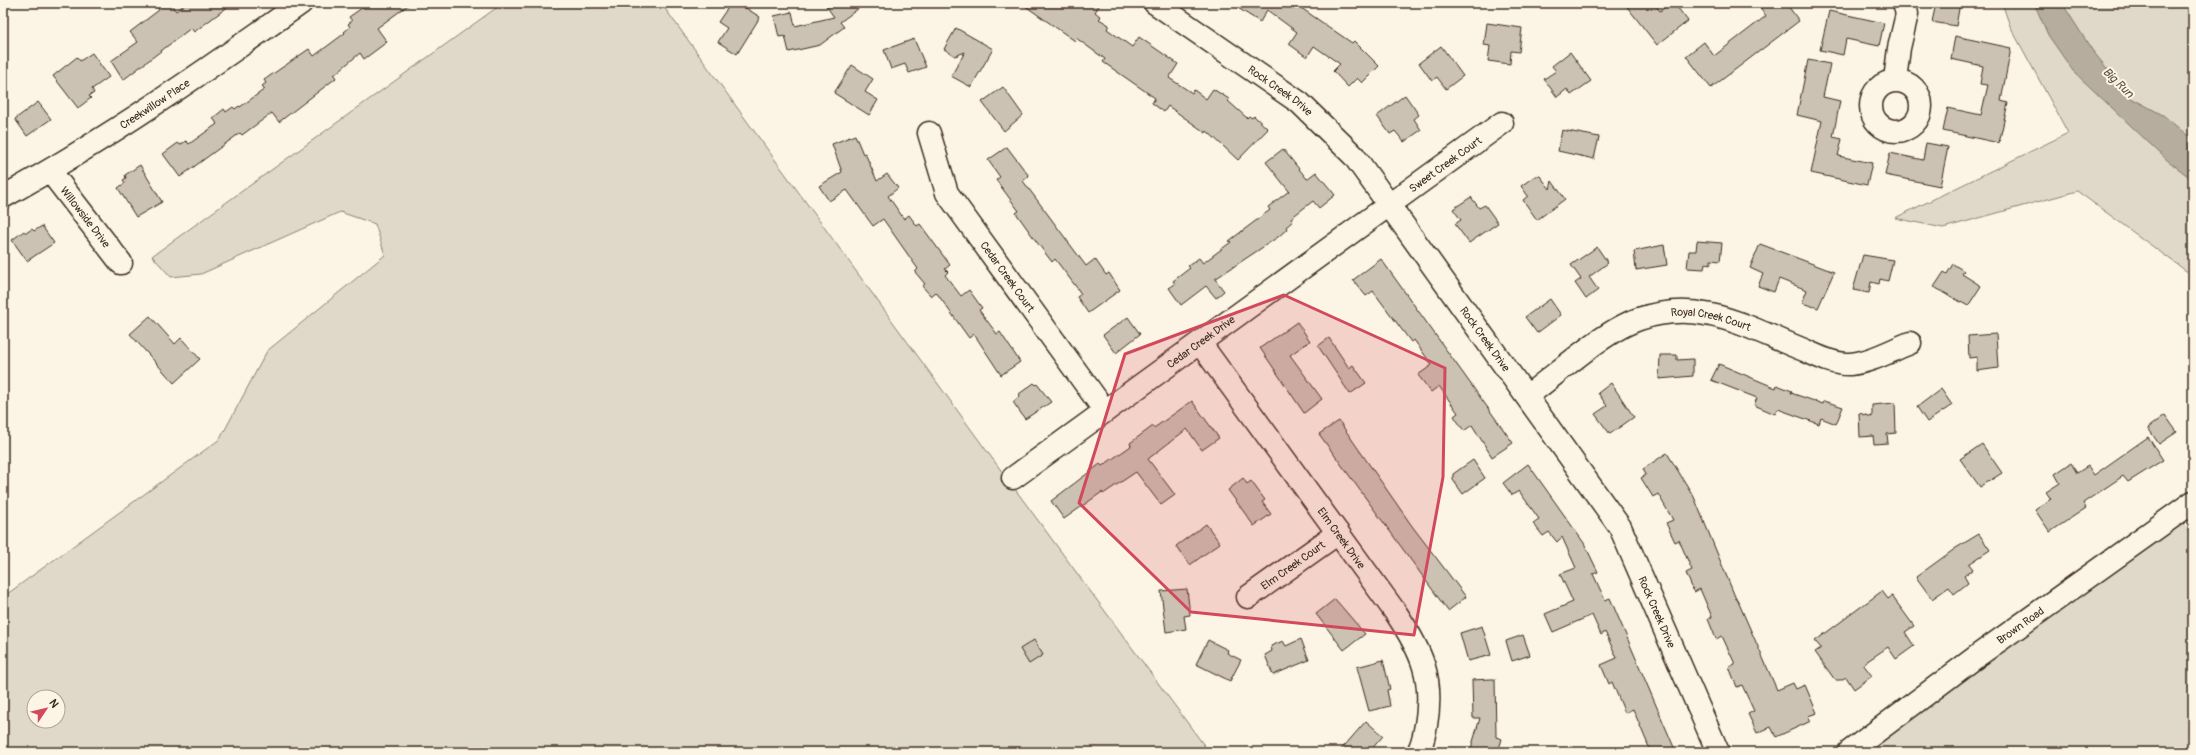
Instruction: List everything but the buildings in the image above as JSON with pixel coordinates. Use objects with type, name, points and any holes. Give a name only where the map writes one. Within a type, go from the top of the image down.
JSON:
[{"type":"street","name":"Creekwillow Place","points":[[3,197],[50,171],[186,85],[301,3]]},
{"type":"street","name":"Rock Creek Drive","points":[[1155,3],[1300,103],[1354,156],[1620,527],[1718,752]]},
{"type":"street","points":[[1895,80],[1899,48],[1907,14],[1904,3]]},
{"type":"street","name":"Sweet Creek Court","points":[[1389,206],[1502,123]]},
{"type":"street","name":"Cedar Creek Court","points":[[929,133],[947,193],[1105,411]]},
{"type":"street","name":"Willowside Drive","points":[[50,171],[121,263]]},
{"type":"street","name":"Cedar Creek Drive","points":[[1013,478],[1389,206]]},
{"type":"street","name":"Royal Creek Court","points":[[1527,396],[1612,332],[1638,319],[1666,312],[1694,310],[1723,317],[1825,359],[1848,364],[1869,360],[1910,343]]},
{"type":"street","name":"Elm Creek Drive","points":[[1200,343],[1416,642],[1428,676],[1428,712],[1422,746],[1418,752]]},
{"type":"street","name":"Brown Road","points":[[1849,752],[1980,654],[2193,502]]},
{"type":"street","name":"Elm Creek Court","points":[[1248,597],[1338,533]]},
{"type":"highlighted area","points":[[1284,295],[1445,368],[1443,477],[1414,635],[1191,612],[1079,503],[1125,354]]},
{"type":"shaded area","points":[[503,3],[661,3],[989,454],[1209,752],[3,752],[3,597],[220,439],[267,351],[385,255],[375,224],[340,212],[201,274],[171,277],[152,256]]},
{"type":"shaded area","points":[[2002,3],[2193,3],[2193,276],[2077,191],[1943,228],[1895,218],[2068,133],[2010,26]]},
{"type":"shaded area","points":[[2180,521],[2193,536],[2193,752],[1865,752]]},
{"type":"water","name":"Big Run","points":[[2034,3],[2062,3],[2092,50],[2131,98],[2163,115],[2193,140],[2193,180],[2167,160],[2073,71],[2048,35]]}]
